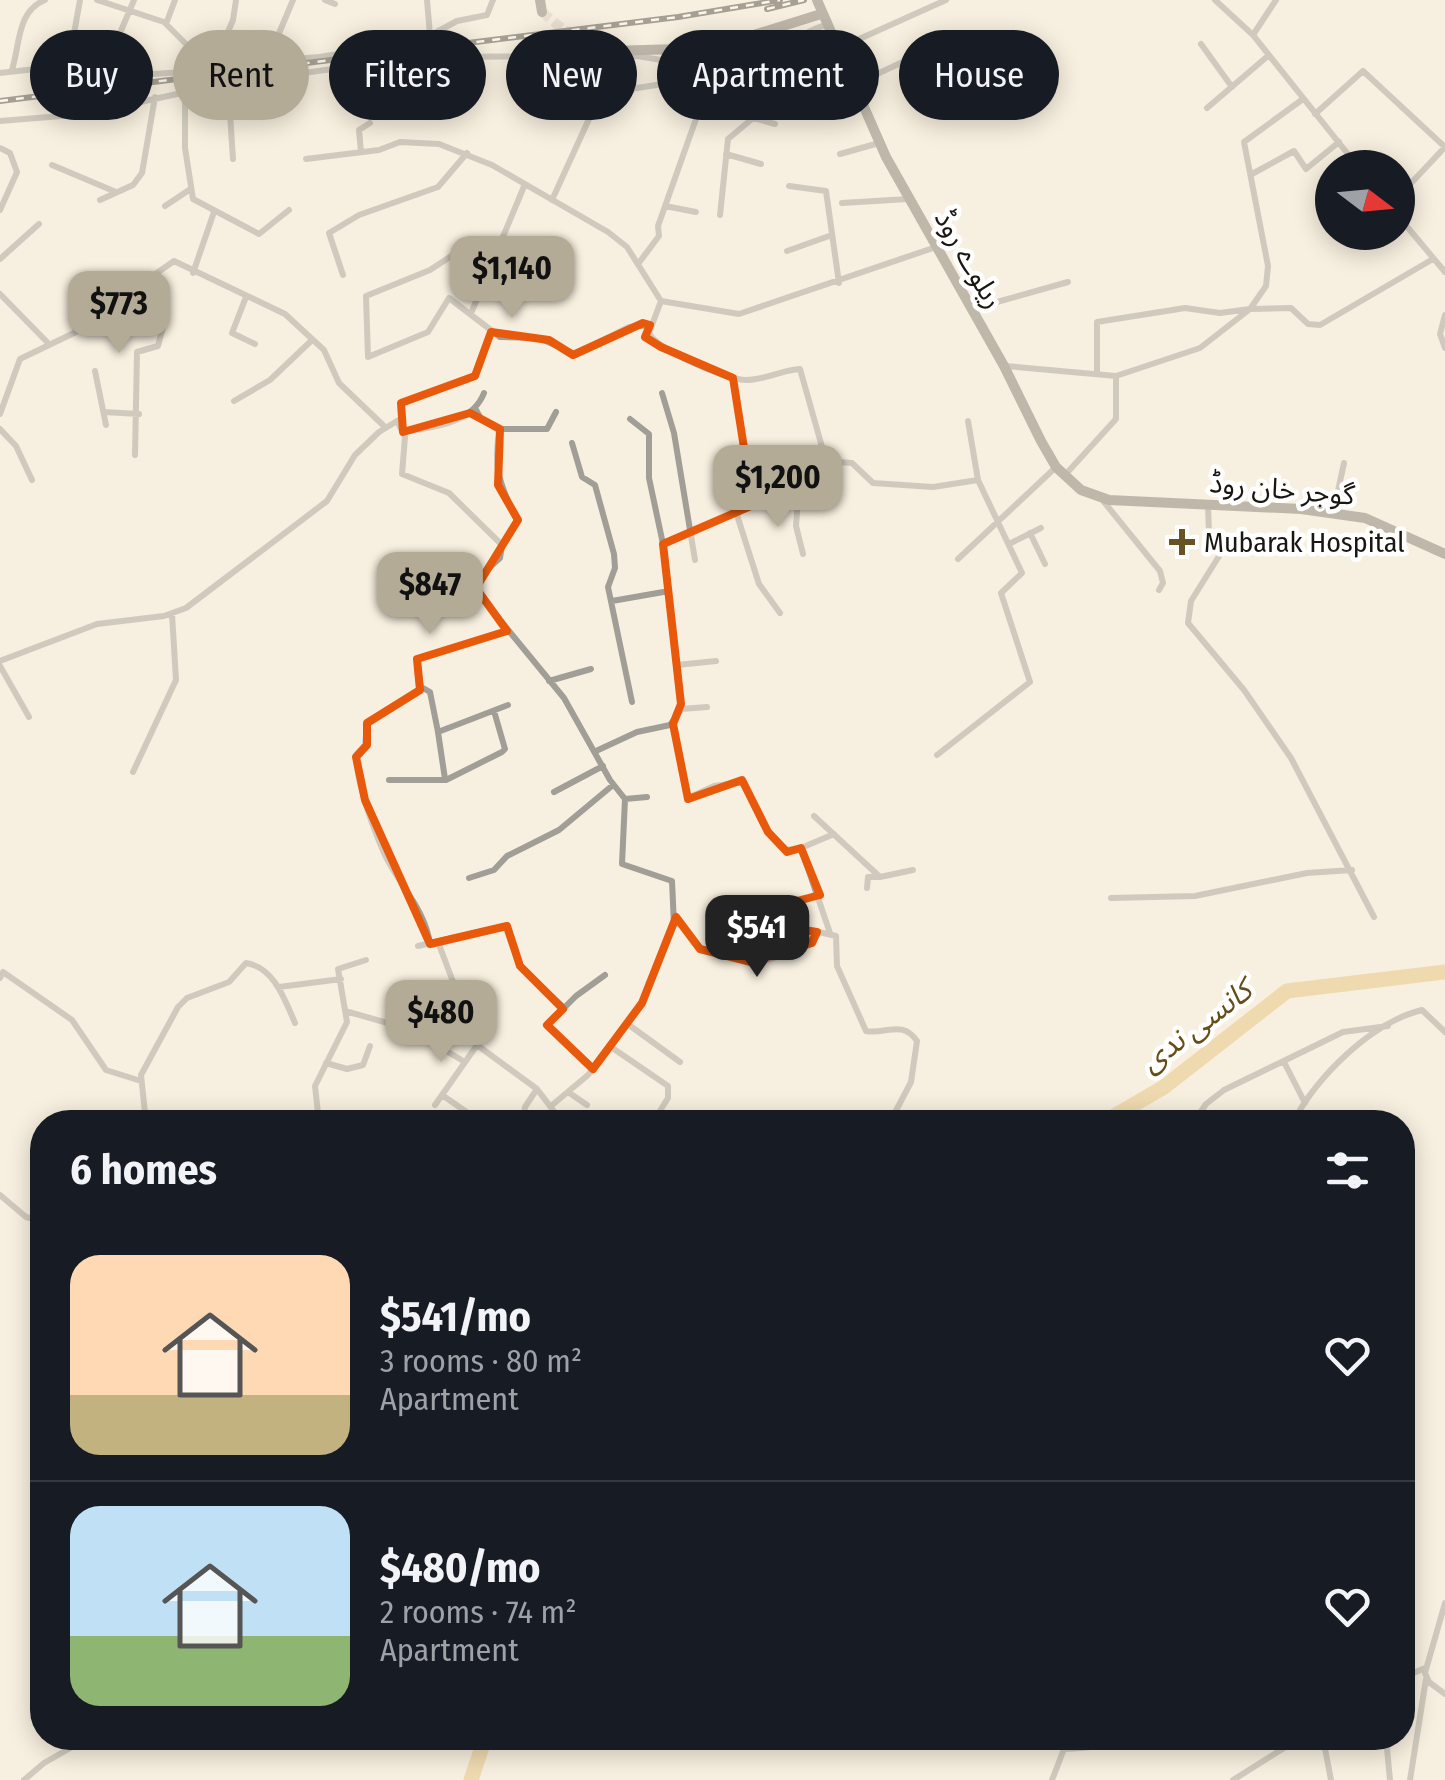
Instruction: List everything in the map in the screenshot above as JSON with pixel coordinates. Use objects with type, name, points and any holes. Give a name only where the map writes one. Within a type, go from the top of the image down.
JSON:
[{"type":"main road","points":[[637,50],[712,48],[821,12]]},
{"type":"main road","name":"ریلوے روڈ","points":[[870,120],[908,198],[1061,471]]},
{"type":"main road","points":[[1061,471],[1080,490],[1104,498]]},
{"type":"main road","name":"گوجر خان روڈ","points":[[1104,498],[1365,518],[1445,554]]},
{"type":"street","points":[[12,70],[25,14],[31,6],[45,0]]},
{"type":"street","points":[[74,30],[80,0]]},
{"type":"street","points":[[97,0],[129,9],[173,31]]},
{"type":"street","points":[[121,30],[134,0]]},
{"type":"street","points":[[166,24],[175,0]]},
{"type":"street","points":[[229,30],[236,0]]},
{"type":"street","points":[[281,30],[293,0]]},
{"type":"street","points":[[325,0],[335,4]]},
{"type":"street","points":[[427,0],[430,30]]},
{"type":"street","points":[[439,30],[456,21],[488,15],[493,0]]},
{"type":"street","points":[[879,30],[946,0]]},
{"type":"street","points":[[1215,0],[1253,35],[1345,150]]},
{"type":"street","points":[[1227,11],[1232,0]]},
{"type":"street","points":[[1253,35],[1276,0]]},
{"type":"street","points":[[1201,44],[1232,87]]},
{"type":"street","points":[[309,73],[439,55],[657,59]]},
{"type":"street","points":[[1206,108],[1270,55]]},
{"type":"street","points":[[0,72],[30,69]]},
{"type":"street","points":[[1315,114],[1363,72],[1445,147],[1415,179]]},
{"type":"street","points":[[0,121],[86,114],[173,95]]},
{"type":"street","points":[[100,200],[133,185],[142,174],[156,97]]},
{"type":"street","points":[[1004,366],[1116,376],[1200,348],[1250,309],[1266,286],[1268,266],[1245,138],[1304,99]]},
{"type":"street","points":[[186,120],[188,190],[198,204],[259,234],[289,210]]},
{"type":"street","points":[[231,120],[234,159]]},
{"type":"street","points":[[552,200],[589,120]]},
{"type":"street","points":[[638,264],[660,236],[665,206],[696,120]]},
{"type":"street","points":[[720,215],[729,137],[750,120]]},
{"type":"street","points":[[760,120],[775,124]]},
{"type":"street","points":[[361,152],[359,130],[370,123]]},
{"type":"street","points":[[306,159],[400,142],[439,144],[467,153],[608,232],[627,247],[661,300],[739,314],[936,247]]},
{"type":"street","points":[[1252,174],[1294,150],[1306,169],[1339,142]]},
{"type":"street","points":[[840,154],[880,143]]},
{"type":"street","points":[[0,148],[10,153],[17,172],[0,210]]},
{"type":"street","points":[[343,275],[330,233],[359,216],[438,187],[467,153]]},
{"type":"street","points":[[726,154],[761,164]]},
{"type":"street","points":[[52,165],[116,192]]},
{"type":"street","points":[[472,312],[525,184]]},
{"type":"street","points":[[788,186],[825,189],[839,283]]},
{"type":"street","points":[[165,206],[188,190]]},
{"type":"street","points":[[842,203],[908,198]]},
{"type":"street","points":[[665,206],[696,212]]},
{"type":"street","points":[[193,273],[214,212]]},
{"type":"street","points":[[0,259],[39,224]]},
{"type":"street","points":[[788,251],[832,235]]},
{"type":"street","points":[[1415,235],[1445,272]]},
{"type":"street","points":[[496,252],[471,242],[430,270],[370,294],[365,299],[368,358],[428,332],[449,298],[472,312],[490,332],[508,338],[539,338],[575,354],[629,327],[650,325]]},
{"type":"street","points":[[0,414],[20,359],[78,330],[74,290],[128,290],[174,261],[286,314],[324,350],[339,383],[385,427]]},
{"type":"street","points":[[1097,374],[1097,322],[1185,308],[1220,313],[1286,306],[1308,324],[1320,325],[1439,261]]},
{"type":"street","points":[[135,456],[139,414],[137,352],[158,346],[165,326],[156,274]]},
{"type":"street","points":[[972,309],[1068,282]]},
{"type":"street","points":[[0,294],[49,344]]},
{"type":"street","points":[[246,297],[232,333],[255,344]]},
{"type":"street","points":[[661,300],[650,325],[651,338],[657,344],[733,378],[762,379],[800,370],[826,461],[825,494],[752,505],[662,544]]},
{"type":"street","points":[[1445,315],[1440,334],[1445,348]]},
{"type":"street","points":[[29,717],[0,664],[101,623],[172,614],[230,576],[327,500],[349,461],[385,427],[402,418],[401,403],[474,376],[490,332]]},
{"type":"street","points":[[234,402],[270,380],[311,341]]},
{"type":"street","points":[[95,371],[106,425]]},
{"type":"street","points":[[958,559],[1116,420],[1116,376]]},
{"type":"street","points":[[733,378],[752,505]]},
{"type":"street","points":[[403,432],[434,427],[475,408],[484,393]]},
{"type":"street","points":[[662,394],[672,424],[695,560]]},
{"type":"street","points":[[475,408],[481,419],[500,429],[547,428],[556,412]]},
{"type":"street","points":[[104,412],[139,414]]},
{"type":"street","points":[[630,419],[649,434],[649,478],[669,591],[681,709],[673,723],[688,798],[714,786],[742,780],[767,830],[785,850],[801,848],[834,834]]},
{"type":"street","points":[[397,421],[403,432],[402,474],[449,493],[502,545]]},
{"type":"street","points":[[937,754],[1030,682],[1001,593],[1022,576],[978,480],[968,421]]},
{"type":"street","points":[[0,428],[16,446],[32,480]]},
{"type":"street","points":[[500,429],[494,448],[500,467],[498,485],[517,520],[502,545],[498,562],[478,578],[478,592],[549,681],[625,798],[622,864],[670,877],[674,924],[667,933],[658,969],[628,1025],[594,1068],[550,1106]]},
{"type":"street","points":[[572,442],[582,477],[596,484],[614,554],[616,568],[607,580],[632,702]]},
{"type":"street","points":[[826,461],[852,463],[873,483],[933,487],[978,480]]},
{"type":"street","points":[[1333,514],[1344,463]]},
{"type":"street","points":[[1104,498],[1160,572],[1163,583],[1159,590]]},
{"type":"street","points":[[798,499],[796,526],[802,554]]},
{"type":"street","points":[[1208,505],[1208,533],[1221,553],[1191,601],[1188,623],[1244,690],[1291,758],[1374,917]]},
{"type":"street","points":[[736,512],[759,584],[780,613]]},
{"type":"street","points":[[1009,544],[1041,528]]},
{"type":"street","points":[[1030,533],[1046,564]]},
{"type":"street","points":[[612,601],[669,591]]},
{"type":"street","points":[[406,607],[478,592]]},
{"type":"street","points":[[133,772],[176,680],[172,614]]},
{"type":"street","points":[[421,689],[418,659],[508,631]]},
{"type":"street","points":[[677,665],[716,661]]},
{"type":"street","points":[[549,681],[591,668]]},
{"type":"street","points":[[446,780],[430,692],[421,689],[367,722],[366,740],[356,757],[364,800],[386,857],[424,917],[477,1045],[538,1089],[553,1110]]},
{"type":"street","points":[[438,732],[508,705]]},
{"type":"street","points":[[681,709],[707,707]]},
{"type":"street","points":[[389,780],[446,780],[505,750],[494,711]]},
{"type":"street","points":[[596,751],[637,732],[673,723]]},
{"type":"street","points":[[554,792],[603,766]]},
{"type":"street","points":[[469,878],[494,870],[507,856],[559,830],[613,785]]},
{"type":"street","points":[[625,798],[647,798]]},
{"type":"street","points":[[814,816],[880,877]]},
{"type":"street","points":[[801,848],[830,933],[837,939],[842,980],[866,1031],[894,1027],[917,1042],[911,1082],[896,1110]]},
{"type":"street","points":[[867,888],[868,877],[912,870]]},
{"type":"street","points":[[1111,898],[1194,896],[1307,873],[1352,870]]},
{"type":"street","points":[[820,895],[795,904],[804,927],[830,933]]},
{"type":"street","points":[[674,924],[683,925],[700,949],[751,962],[804,948],[817,932]]},
{"type":"street","points":[[418,946],[505,926],[520,966],[564,1008]]},
{"type":"street","points":[[318,1110],[315,1086],[343,1035],[345,1011],[338,969],[366,960]]},
{"type":"street","points":[[145,1110],[141,1081],[170,1022],[187,998],[225,984],[246,963],[262,968],[279,987],[296,1023]]},
{"type":"street","points":[[0,978],[3,972],[72,1020],[106,1070],[141,1081]]},
{"type":"street","points":[[594,1068],[547,1025],[606,975]]},
{"type":"street","points":[[279,987],[342,978]]},
{"type":"street","points":[[1300,1110],[1330,1071],[1388,1026],[1422,1010],[1445,1032]]},
{"type":"street","points":[[345,1011],[427,1036],[465,1062]]},
{"type":"street","points":[[628,1025],[680,1062]]},
{"type":"street","points":[[1204,1110],[1214,1097],[1343,1032],[1388,1026]]},
{"type":"street","points":[[436,1105],[477,1045]]},
{"type":"street","points":[[326,1063],[347,1069],[362,1066],[370,1046]]},
{"type":"street","points":[[611,1047],[668,1086],[668,1098],[660,1110]]},
{"type":"street","points":[[1284,1062],[1304,1103]]},
{"type":"street","points":[[525,1110],[538,1089]]},
{"type":"street","points":[[568,1092],[587,1105]]},
{"type":"street","points":[[442,1095],[464,1110]]},
{"type":"street","points":[[0,1195],[30,1218]]},
{"type":"street","points":[[1415,1748],[1425,1668],[1445,1603]]},
{"type":"street","points":[[1415,1672],[1425,1668]]},
{"type":"street","points":[[1426,1678],[1445,1694]]},
{"type":"street","points":[[24,1780],[44,1762],[66,1750]]},
{"type":"street","points":[[1052,1780],[1064,1750]]},
{"type":"street","points":[[1233,1780],[1281,1750]]},
{"type":"street","points":[[1326,1750],[1332,1780]]},
{"type":"street","points":[[1387,1750],[1390,1780]]},
{"type":"street","points":[[1410,1780],[1415,1750]]},
{"type":"highlighted area","points":[[643,323],[650,325],[645,337],[661,347],[733,378],[753,505],[663,544],[681,704],[673,724],[688,799],[742,780],[768,832],[787,852],[801,848],[820,895],[728,919],[817,932],[812,943],[751,962],[700,949],[676,917],[642,1003],[593,1069],[547,1025],[563,1009],[520,966],[507,926],[430,944],[365,800],[356,757],[367,745],[367,723],[420,690],[417,659],[507,631],[476,588],[518,520],[498,485],[500,429],[470,413],[403,432],[401,403],[475,376],[491,332],[549,340],[573,355]]},
{"type":"waterway","name":"کانسی ندی","points":[[1125,1110],[1164,1087],[1287,991],[1445,972]]},
{"type":"waterway","name":"کانسی ندی","points":[[471,1780],[481,1750]]},
{"type":"tunnel","points":[[542,12],[564,30]]},
{"type":"railway","points":[[0,101],[678,17],[780,0]]},
{"type":"railway","points":[[767,9],[804,0]]},
{"type":"place","name":"Mubarak Hospital","points":[[1182,542]]}]
